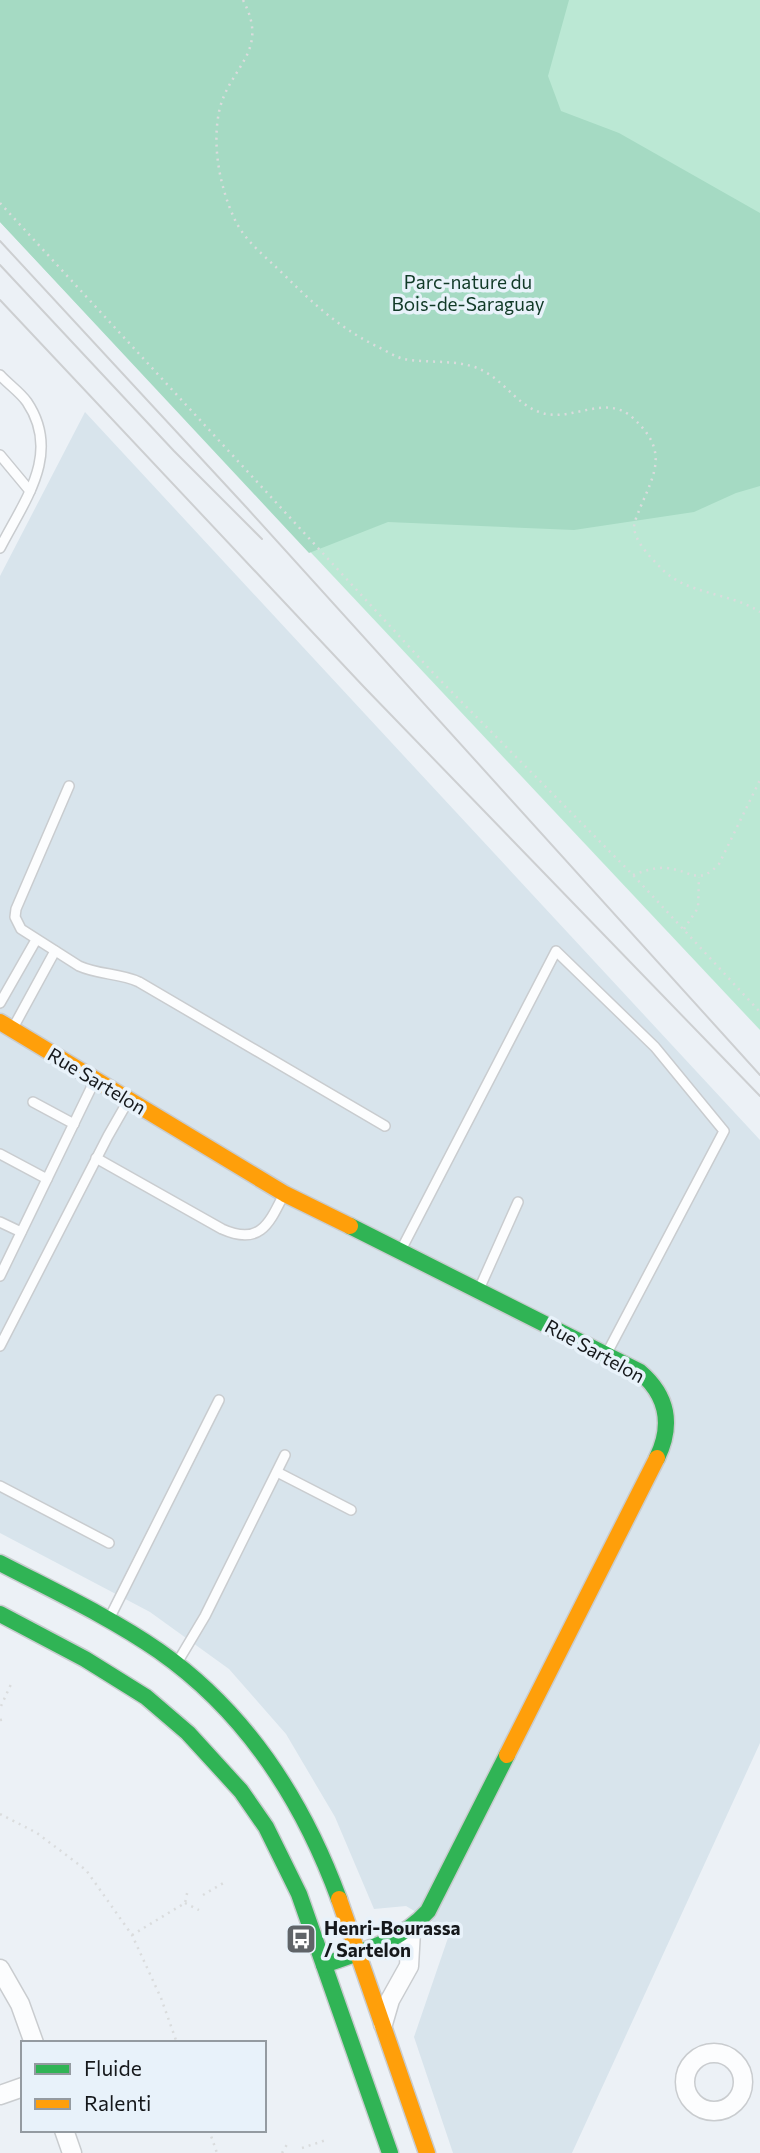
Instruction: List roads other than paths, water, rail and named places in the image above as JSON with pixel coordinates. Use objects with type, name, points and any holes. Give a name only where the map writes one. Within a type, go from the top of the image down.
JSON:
[{"type":"main road","name":"Rue Sartelon","points":[[6,1026],[285,1194],[640,1372],[659,1391],[667,1412],[666,1437],[434,1901],[411,1931],[324,1965]]},
{"type":"main road","points":[[0,1563],[108,1620],[176,1664],[235,1718],[288,1788],[327,1865],[427,2153]]},
{"type":"main road","points":[[0,1614],[131,1687],[174,1721],[215,1760],[250,1804],[279,1852],[299,1894],[390,2153]]},
{"type":"street","points":[[383,2024],[390,2000],[409,1966],[411,1931]]},
{"type":"street","points":[[0,1969],[20,2004],[33,2041]]},
{"type":"street","points":[[0,2095],[21,2088]]},
{"type":"street","points":[[66,2132],[72,2153]]},
{"type":"lane","points":[[0,375],[27,402],[41,436],[42,458],[30,491],[0,548]]},
{"type":"lane","points":[[0,454],[30,491]]},
{"type":"lane","points":[[69,786],[16,909],[17,924],[36,940],[89,971],[125,976],[139,982],[384,1126]]},
{"type":"lane","points":[[0,1003],[36,940]]},
{"type":"lane","points":[[6,1026],[55,951]]},
{"type":"lane","points":[[401,1250],[556,951],[654,1047],[724,1131],[607,1354]]},
{"type":"lane","points":[[0,1276],[3,1261],[21,1232],[96,1080]]},
{"type":"lane","points":[[0,1346],[96,1157],[129,1100]]},
{"type":"lane","points":[[33,1102],[74,1125]]},
{"type":"lane","points":[[0,1154],[47,1179]]},
{"type":"lane","points":[[96,1157],[222,1228],[241,1235],[260,1232],[266,1227],[285,1194]]},
{"type":"lane","points":[[479,1289],[518,1202]]},
{"type":"lane","points":[[0,1222],[21,1232]]},
{"type":"lane","points":[[108,1620],[219,1400]]},
{"type":"lane","points":[[176,1664],[205,1616],[285,1455]]},
{"type":"lane","points":[[277,1472],[351,1510]]},
{"type":"lane","points":[[0,1486],[109,1543]]},
{"type":"tram line","points":[[0,241],[247,508],[760,1075]]},
{"type":"tram line","points":[[0,265],[174,451],[262,539]]},
{"type":"tram line","points":[[0,300],[364,687],[760,1096]]},
{"type":"place","name":"Henri-Bourassa / Sartelon","points":[[301,1939]]},
{"type":"park label","name":"Parc-nature du Bois-de-Saraguay","points":[[468,293]]}]
